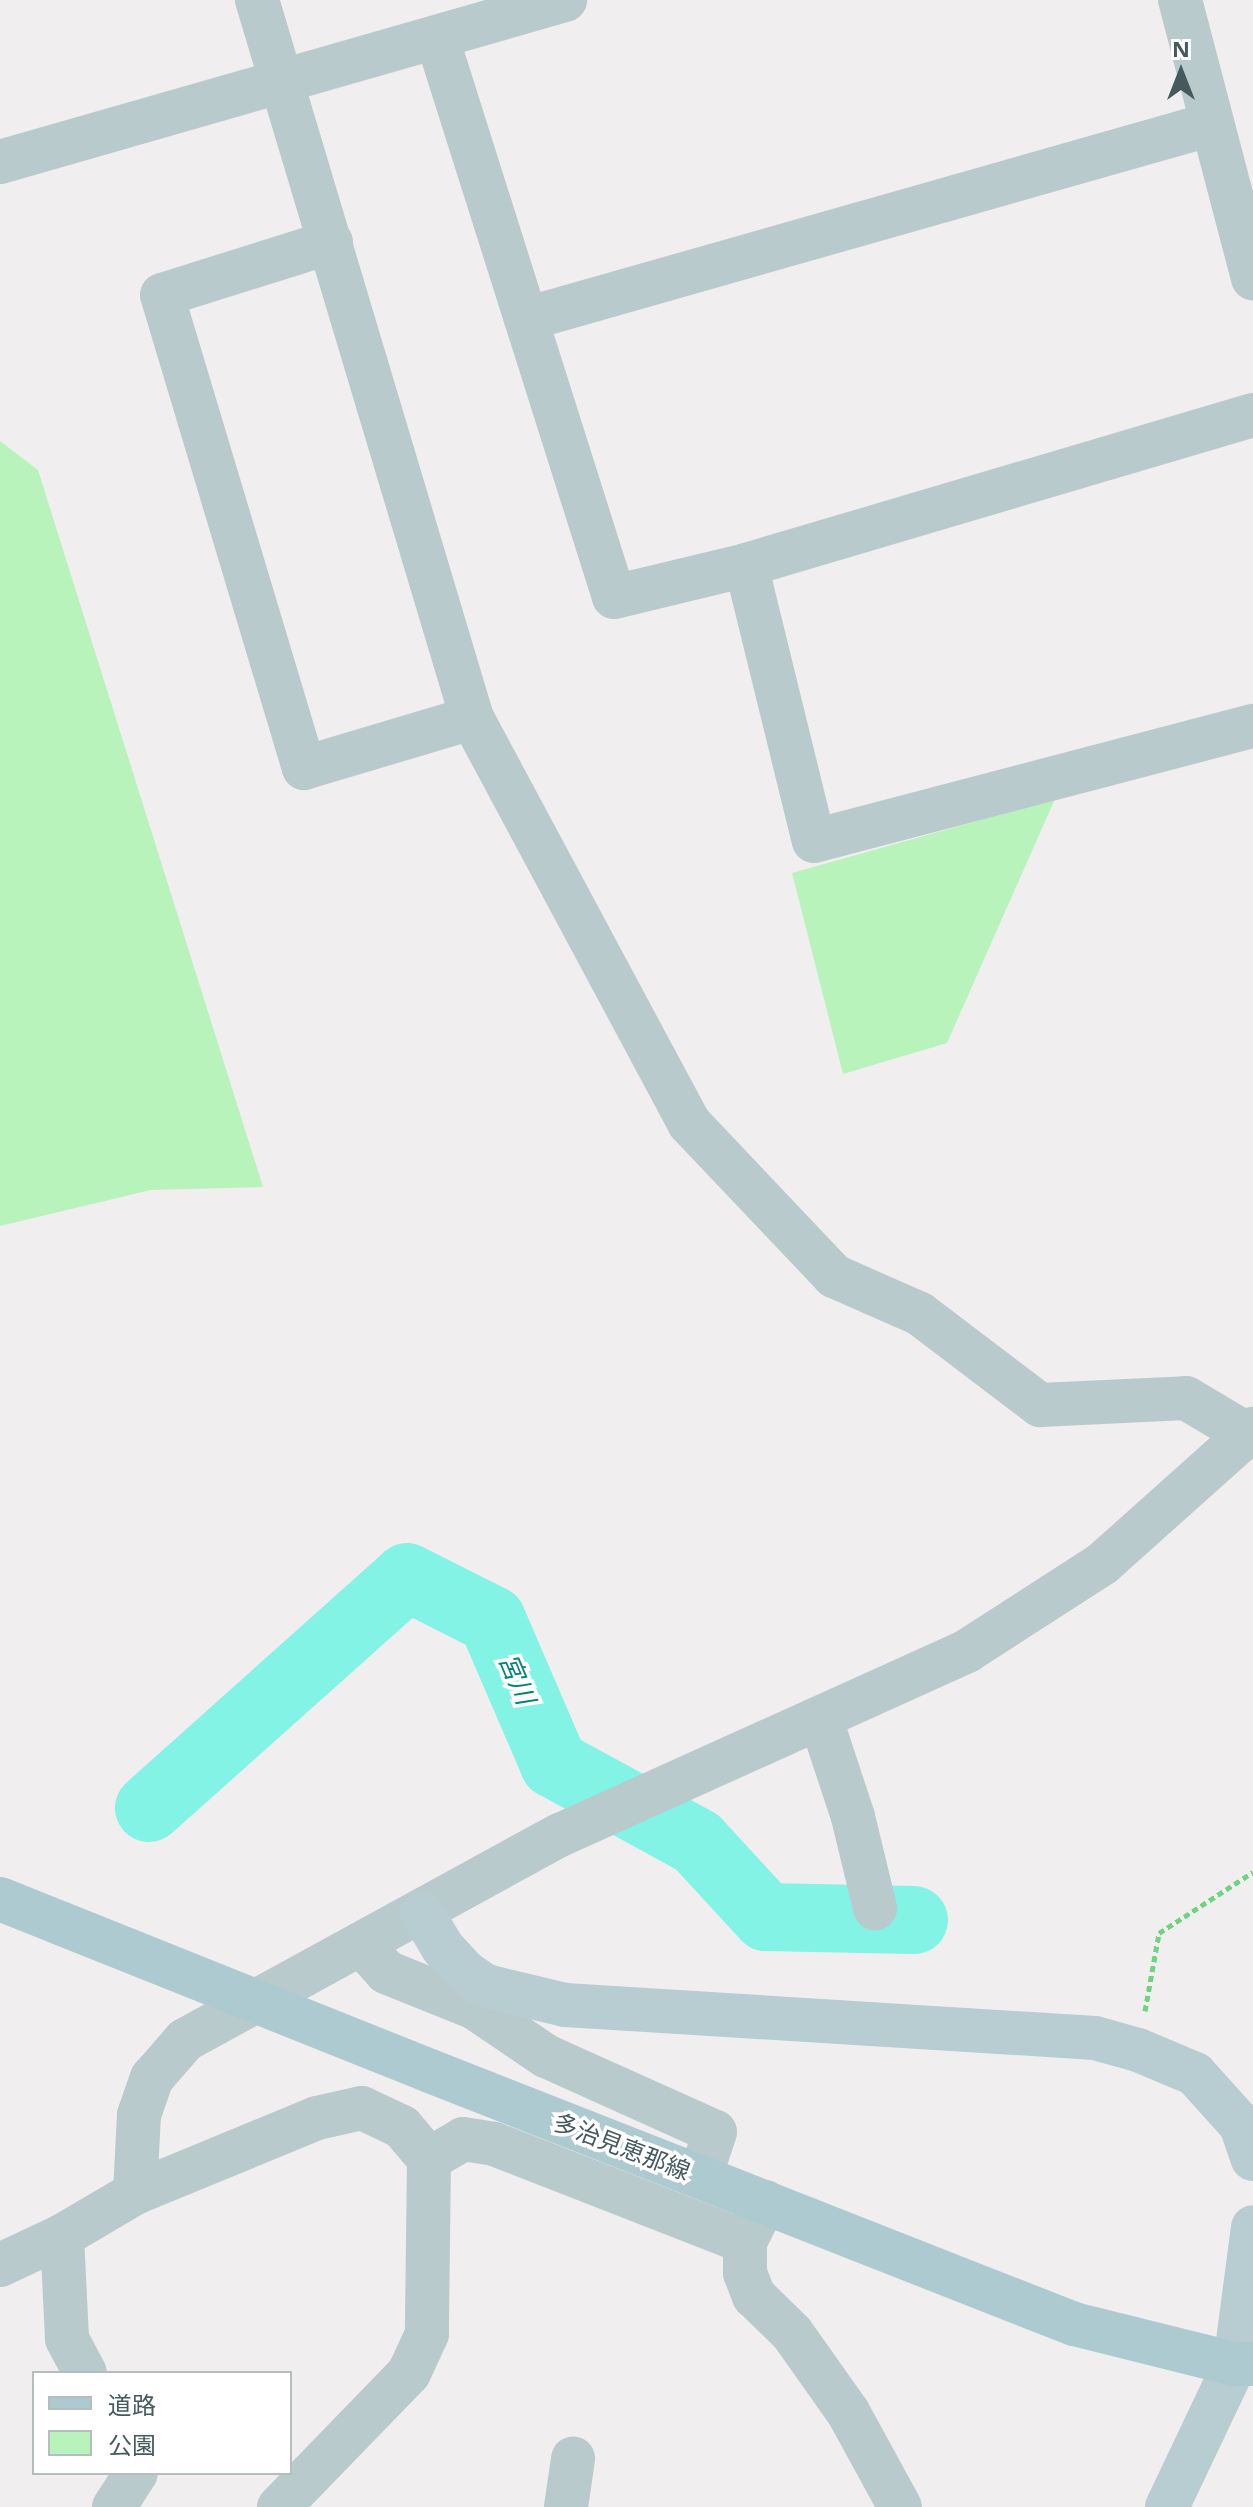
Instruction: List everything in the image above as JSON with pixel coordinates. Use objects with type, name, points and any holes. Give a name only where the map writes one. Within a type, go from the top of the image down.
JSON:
[{"type":"main road","name":"多治見恵那線","points":[[0,1899],[1074,2324],[1244,2364]]},
{"type":"street","points":[[135,2193],[139,2115],[152,2078],[185,2040],[560,1835],[821,1720],[967,1651],[1102,1564],[1250,1432],[1186,1398],[1040,1405],[920,1314],[834,1276],[689,1123],[472,718],[257,0]]},
{"type":"street","points":[[0,162],[565,0]]},
{"type":"street","points":[[1180,0],[1253,279]]},
{"type":"street","points":[[437,38],[614,597],[746,565],[1253,415]]},
{"type":"street","points":[[526,319],[1212,124]]},
{"type":"street","points":[[331,242],[162,295],[304,768],[472,718]]},
{"type":"street","points":[[746,565],[814,841],[1253,726]]},
{"type":"street","points":[[821,1720],[853,1817],[875,1908]]},
{"type":"street","points":[[422,1913],[443,1948],[465,1972],[486,1986],[565,2005],[1095,2038],[1138,2050],[1195,2074],[1241,2125],[1253,2159]]},
{"type":"street","points":[[362,1945],[386,1972],[475,2008],[546,2056],[715,2132],[700,2177]]},
{"type":"street","points":[[0,2265],[62,2236],[135,2193],[317,2118],[362,2108],[402,2127],[429,2159],[427,2334],[409,2373],[279,2507]]},
{"type":"street","points":[[429,2159],[463,2139],[494,2144],[745,2242]]},
{"type":"street","points":[[765,2202],[745,2242],[745,2273],[754,2296],[792,2333],[848,2412],[900,2507]]},
{"type":"street","points":[[1167,2507],[1244,2364],[1253,2227]]},
{"type":"street","points":[[62,2236],[67,2339],[84,2371]]},
{"type":"street","points":[[566,2507],[573,2459]]},
{"type":"street","points":[[114,2507],[135,2475]]},
{"type":"path","points":[[1138,2050],[1159,1933],[1253,1872]]},
{"type":"green space","points":[[0,441],[38,470],[263,1187],[151,1190],[0,1226]]},
{"type":"green space","points":[[1055,799],[947,1043],[843,1074],[792,873]]},
{"type":"waterway","name":"宮川","points":[[149,1808],[407,1577],[492,1620],[554,1764],[697,1842],[766,1917],[914,1920]]}]
